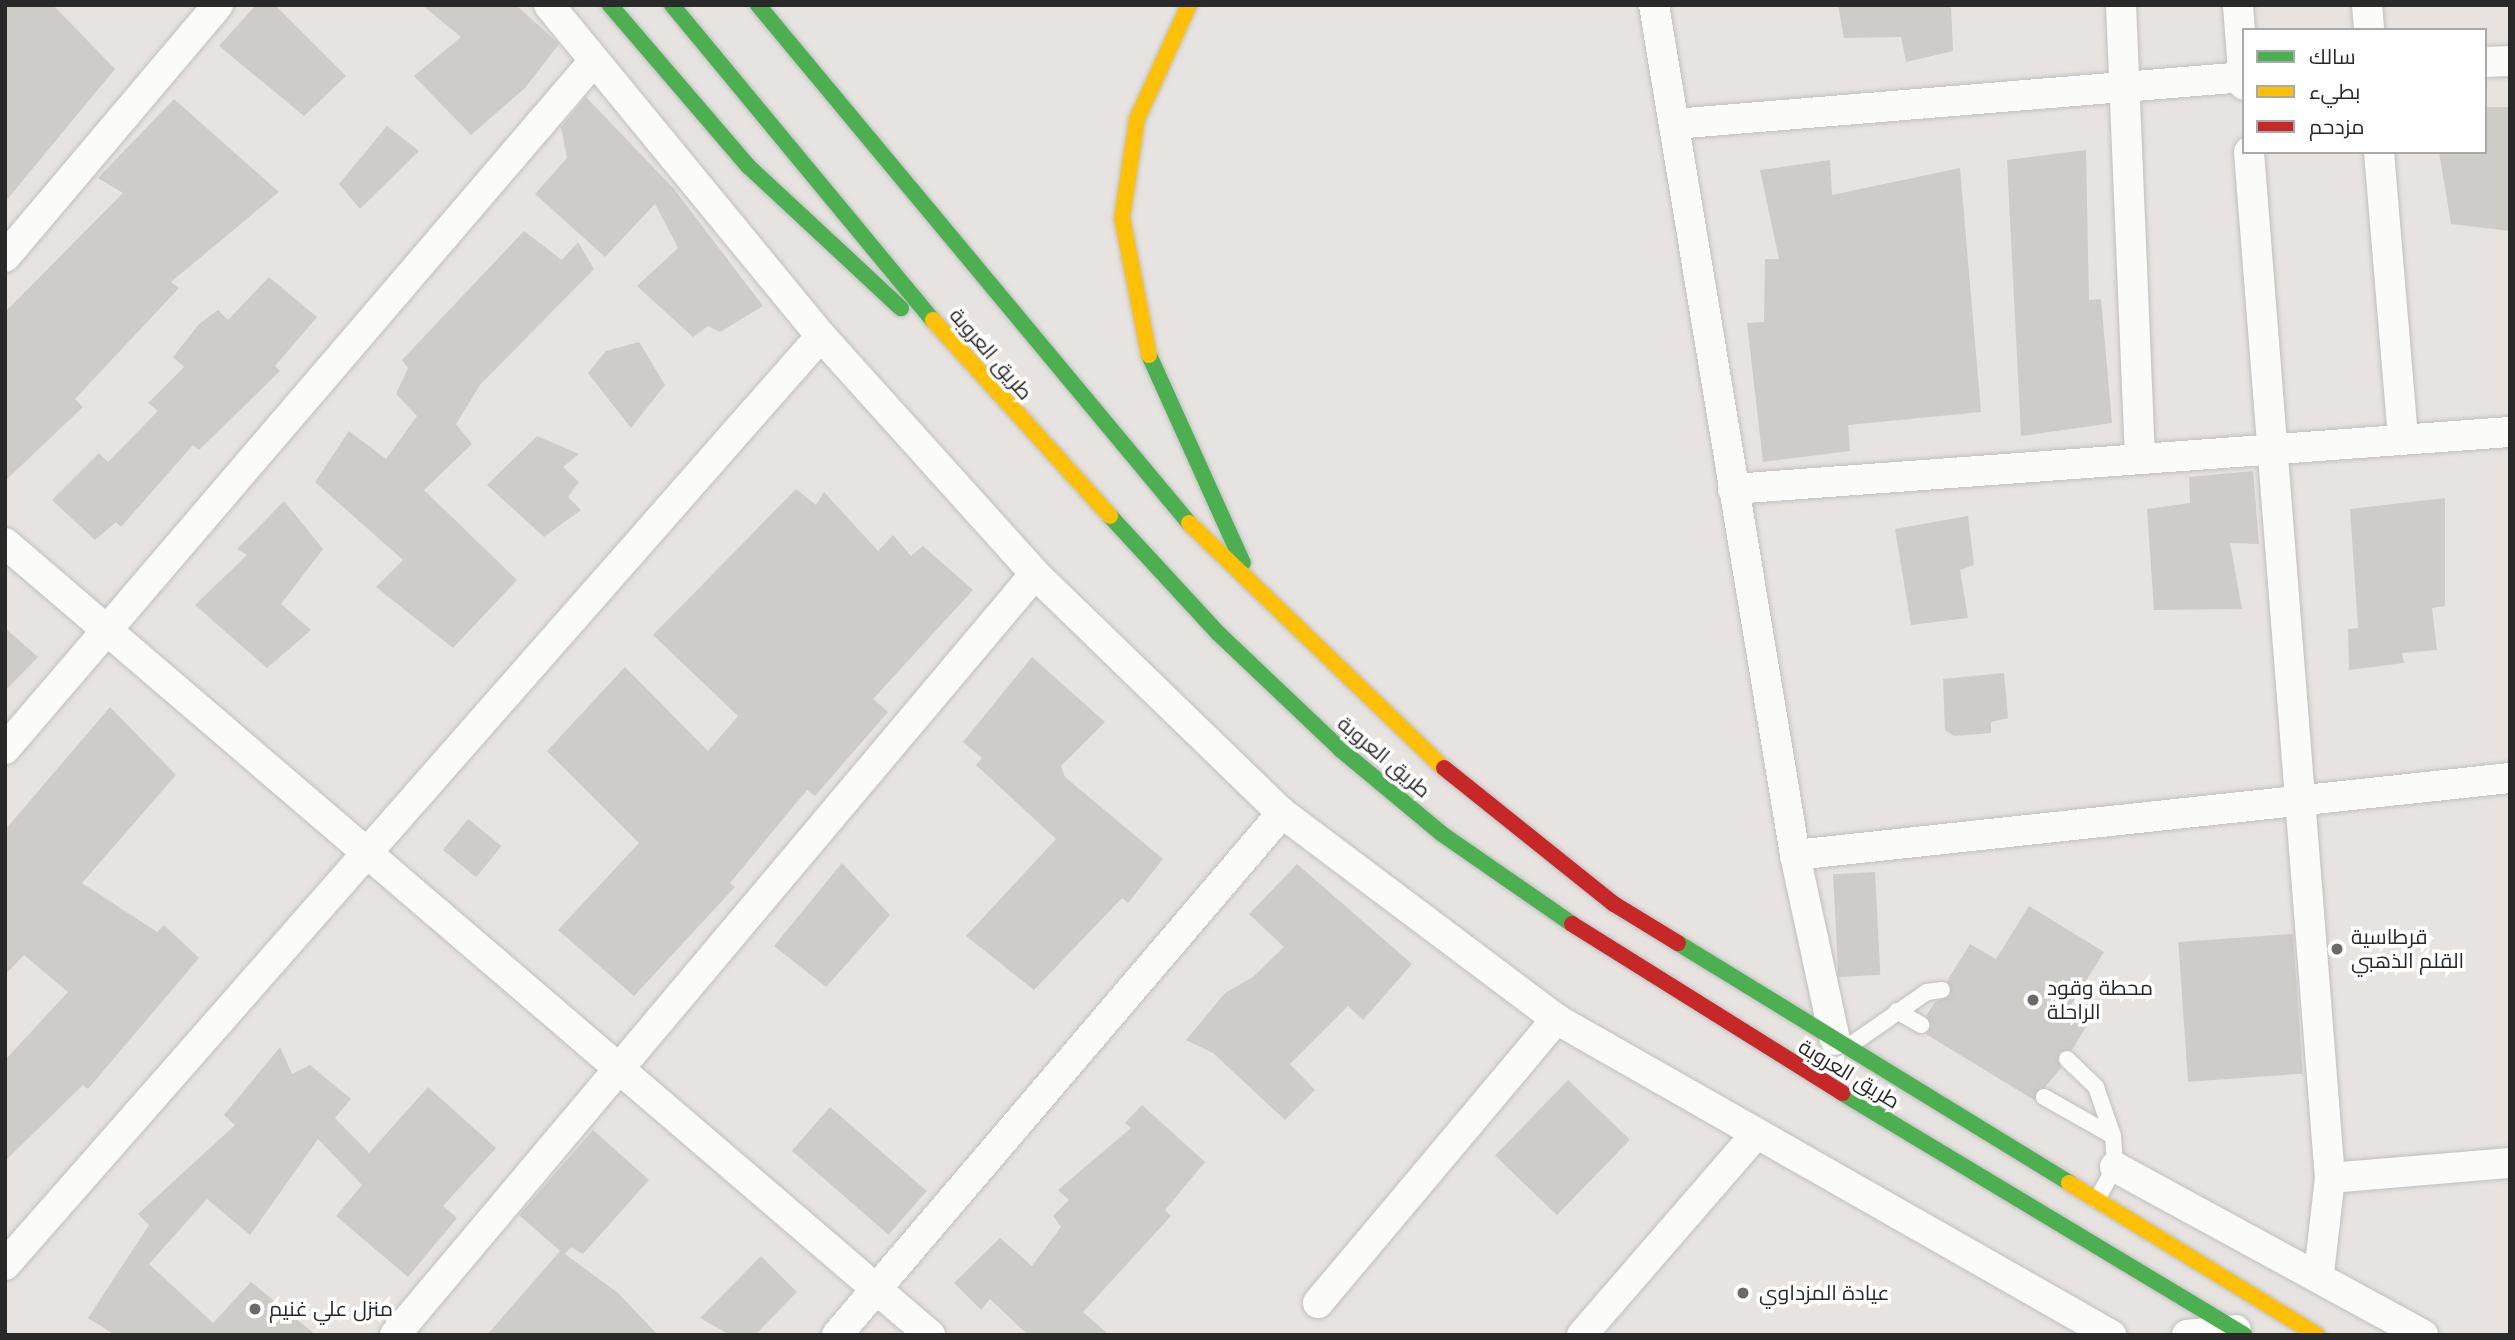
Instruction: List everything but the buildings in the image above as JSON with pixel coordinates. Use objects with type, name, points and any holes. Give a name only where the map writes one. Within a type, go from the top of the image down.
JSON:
[{"type":"highway","points":[[610,5],[802,220],[877,290],[961,354]]},
{"type":"highway","name":"طريق العروبة","points":[[672,5],[961,354],[1219,634],[1340,749],[1442,834],[1653,979],[2240,1333]]},
{"type":"highway","name":"طريق العروبة","points":[[758,5],[1137,466],[1256,590],[1377,709],[1506,821],[1614,904],[2316,1335]]},
{"type":"highway","points":[[1189,5],[1137,119],[1125,169],[1129,282],[1144,343],[1256,590]]},
{"type":"street","points":[[5,257],[218,5]]},
{"type":"street","points":[[549,5],[593,62],[821,335],[1035,574],[1282,813],[1556,1018],[2111,1335]]},
{"type":"street","points":[[1654,5],[1795,855],[1841,1043]]},
{"type":"street","points":[[2121,5],[2140,459]]},
{"type":"street","points":[[2238,5],[2242,63]]},
{"type":"street","points":[[2367,5],[2369,28]]},
{"type":"street","points":[[2487,62],[2510,61]]},
{"type":"street","points":[[5,749],[593,62]]},
{"type":"street","points":[[1674,124],[2126,89],[2242,77]]},
{"type":"street","points":[[2249,154],[2303,799],[2330,1178],[2319,1273]]},
{"type":"street","points":[[2379,154],[2403,439]]},
{"type":"street","points":[[5,1265],[366,849],[821,335]]},
{"type":"street","points":[[1733,489],[2510,432]]},
{"type":"street","points":[[5,543],[106,632],[366,849],[930,1335]]},
{"type":"street","points":[[395,1335],[622,1070],[1035,574]]},
{"type":"street","points":[[1795,855],[2510,778]]},
{"type":"street","points":[[836,1335],[1282,813]]},
{"type":"street","points":[[1318,1303],[1556,1018]]},
{"type":"street","points":[[1582,1335],[1757,1133]]},
{"type":"street","points":[[2330,1178],[2510,1163]]},
{"type":"street","points":[[2115,1167],[2319,1273],[2423,1335]]},
{"type":"street","points":[[2187,1335],[2240,1333]]},
{"type":"lane","points":[[1841,1043],[1942,990]]},
{"type":"lane","points":[[1898,1011],[1921,1025]]},
{"type":"lane","points":[[2067,1059],[2096,1087],[2113,1136],[2115,1167],[2096,1202]]},
{"type":"lane","points":[[2044,1097],[2113,1136]]},
{"type":"traffic: fast","points":[[610,5],[748,166],[901,308]]},
{"type":"traffic: fast","points":[[672,5],[933,320]]},
{"type":"traffic: fast","points":[[758,5],[1189,523]]},
{"type":"traffic: fast","points":[[1149,355],[1243,563]]},
{"type":"traffic: fast","points":[[1110,516],[1219,634],[1340,749],[1442,834],[1572,924]]},
{"type":"traffic: fast","points":[[1678,943],[2069,1183]]},
{"type":"traffic: fast","points":[[1842,1093],[2244,1335]]},
{"type":"traffic: slow","points":[[1149,355],[1122,218],[1137,119],[1189,5]]},
{"type":"traffic: slow","points":[[933,320],[1110,516]]},
{"type":"traffic: slow","points":[[1189,523],[1444,768]]},
{"type":"traffic: slow","points":[[2069,1183],[2317,1335]]},
{"type":"traffic: jam","points":[[1444,768],[1614,904],[1678,943]]},
{"type":"traffic: jam","points":[[1572,924],[1842,1093]]},
{"type":"place","name":"قرطاسية القلم الذهبي","points":[[2337,949]]},
{"type":"place","name":"محطة وقود الراحلة","points":[[2033,1000]]},
{"type":"place","name":"عيادة المزداوي","points":[[1743,1293]]},
{"type":"place","name":"منزل علي غنيم","points":[[255,1309]]}]
